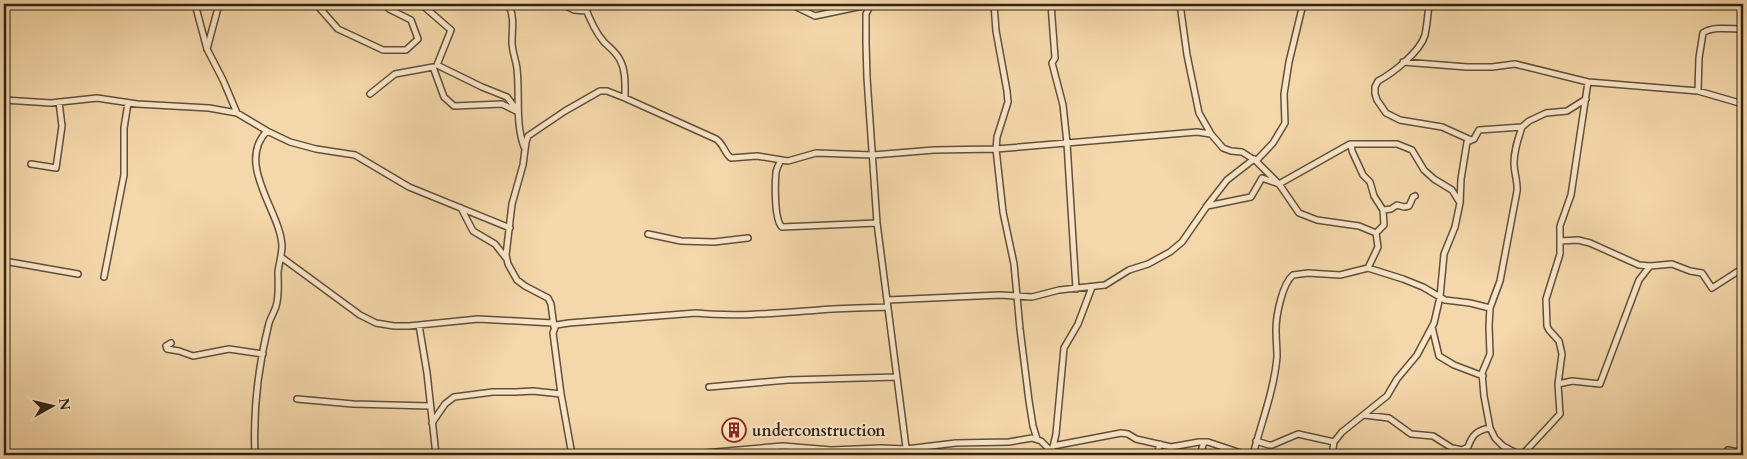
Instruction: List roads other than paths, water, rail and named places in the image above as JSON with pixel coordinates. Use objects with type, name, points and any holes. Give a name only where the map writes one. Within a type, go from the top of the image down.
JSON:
[{"type":"street","points":[[195,4],[207,50],[223,80],[237,113]]},
{"type":"street","points":[[207,50],[220,4]]},
{"type":"street","points":[[316,4],[338,29],[383,50],[406,50],[418,39],[411,20],[389,8],[389,4]]},
{"type":"street","points":[[421,4],[451,30],[436,65],[507,97],[518,112]]},
{"type":"street","points":[[508,4],[512,13],[512,45],[517,68],[520,136],[525,150]]},
{"type":"street","points":[[558,4],[574,10],[586,11]]},
{"type":"street","points":[[584,4],[603,41],[620,60],[623,71],[625,98]]},
{"type":"street","points":[[790,4],[815,16],[873,4]]},
{"type":"street","points":[[873,4],[867,11],[866,24],[867,78],[877,223],[907,452]]},
{"type":"street","points":[[994,4],[997,42],[1008,102],[997,138],[996,149],[1003,212],[1014,264],[1016,296],[1033,426],[1037,438],[1052,451]]},
{"type":"street","points":[[1051,4],[1055,58],[1052,63],[1060,92],[1067,143],[1076,289]]},
{"type":"street","points":[[1180,4],[1187,55],[1199,113],[1211,134],[1223,148],[1242,152],[1255,160],[1279,184],[1299,213],[1317,220],[1359,226],[1376,234]]},
{"type":"street","points":[[281,257],[360,315],[376,323],[394,326],[478,319],[554,325],[696,313],[714,315],[771,314],[1000,295],[1032,297],[1059,290],[1092,287],[1110,283],[1129,270],[1148,264],[1170,252],[1182,242],[1227,180],[1255,160],[1273,143],[1285,123],[1284,94],[1288,62],[1303,4]]},
{"type":"street","points":[[1429,4],[1424,36],[1418,47],[1391,74],[1377,82],[1375,94],[1386,114],[1400,120],[1442,128],[1471,140]]},
{"type":"street","points":[[1698,90],[1699,58],[1703,33],[1711,30],[1743,30]]},
{"type":"street","points":[[1403,62],[1467,67],[1520,65],[1532,70],[1550,72],[1588,82],[1698,90],[1743,104],[1743,95]]},
{"type":"street","points":[[370,94],[396,74],[433,67],[444,97],[454,106],[502,104],[518,112]]},
{"type":"street","points":[[1586,100],[1567,111],[1546,113],[1529,121],[1522,127],[1515,151],[1514,169],[1518,186],[1500,281],[1490,308],[1490,354],[1484,366],[1483,376],[1484,396],[1490,428],[1495,438],[1503,446],[1521,455],[1550,428],[1560,414],[1558,384],[1562,354],[1558,341],[1548,330],[1546,299],[1560,254],[1560,226],[1571,195],[1586,100],[1588,82]]},
{"type":"street","points":[[506,258],[512,204],[523,166],[526,142],[530,133],[604,90],[716,139],[722,144],[731,158],[757,156],[795,160],[816,153],[872,155],[934,150],[996,149],[1197,132],[1211,134]]},
{"type":"street","points":[[4,100],[37,103],[97,98],[128,103],[209,108],[237,113],[267,131],[298,145],[355,155],[409,187],[510,228]]},
{"type":"street","points":[[31,164],[56,168],[62,126],[59,102]]},
{"type":"street","points":[[104,277],[124,175],[124,128],[128,103]]},
{"type":"street","points":[[1332,455],[1334,442],[1342,432],[1386,396],[1417,355],[1432,326],[1440,297],[1444,254],[1455,227],[1460,203],[1461,179],[1467,142],[1474,139],[1479,130],[1522,127]]},
{"type":"street","points":[[255,455],[254,411],[269,323],[277,304],[281,257],[281,234],[263,192],[258,172],[257,152],[259,144],[267,131]]},
{"type":"street","points":[[1206,208],[1210,205],[1251,198],[1262,178],[1279,184],[1352,144],[1397,144],[1409,148],[1417,156],[1424,170],[1434,179],[1452,190],[1460,203]]},
{"type":"street","points":[[1352,144],[1352,150],[1363,175],[1370,182],[1374,196],[1384,210],[1384,225],[1376,234]]},
{"type":"street","points":[[781,160],[776,171],[776,199],[778,222],[782,227],[877,223]]},
{"type":"street","points":[[1384,210],[1397,205],[1409,206],[1412,197],[1415,196]]},
{"type":"street","points":[[461,208],[473,231],[494,244],[506,258],[517,280],[548,298],[551,304],[561,394],[572,455]]},
{"type":"street","points":[[648,234],[681,241],[714,242],[748,238]]},
{"type":"street","points":[[1368,268],[1378,247],[1376,234]]},
{"type":"street","points":[[1560,241],[1578,240],[1590,243],[1638,265],[1672,264],[1690,271],[1702,273],[1712,288],[1743,268]]},
{"type":"street","points":[[4,261],[78,274]]},
{"type":"street","points":[[1558,384],[1572,381],[1600,384],[1639,280],[1650,266]]},
{"type":"street","points":[[1253,455],[1275,379],[1277,354],[1276,326],[1283,293],[1290,278],[1297,274],[1345,274],[1368,268],[1403,279],[1446,300],[1490,308]]},
{"type":"street","points":[[1052,451],[1056,434],[1064,348],[1078,324],[1092,287]]},
{"type":"street","points":[[419,325],[436,455]]},
{"type":"street","points":[[1432,326],[1439,356],[1454,365],[1483,376]]},
{"type":"street","points":[[171,343],[166,346],[167,350],[179,351],[193,356],[229,349],[263,354]]},
{"type":"street","points":[[709,387],[788,380],[897,377]]},
{"type":"street","points":[[432,423],[445,404],[451,399],[460,396],[516,392],[561,394]]},
{"type":"street","points":[[297,399],[355,404],[430,406]]},
{"type":"street","points":[[1364,415],[1389,418],[1411,434],[1433,436],[1452,448],[1462,450],[1468,447],[1475,433],[1490,428]]},
{"type":"street","points":[[1052,451],[1121,433],[1128,434],[1136,439],[1171,447],[1204,442],[1247,455]]},
{"type":"street","points":[[1256,441],[1272,445],[1298,434],[1334,442]]},
{"type":"street","points":[[645,455],[704,453],[783,446],[832,453],[881,448],[907,452],[956,443],[1008,442],[1026,438],[1037,438]]},
{"type":"street","points":[[1200,455],[1204,442]]},
{"type":"street","points":[[1157,455],[1160,444]]},
{"type":"street","points":[[1728,450],[1743,453]]},
{"type":"place","name":"underconstruction","points":[[734,430]]}]
